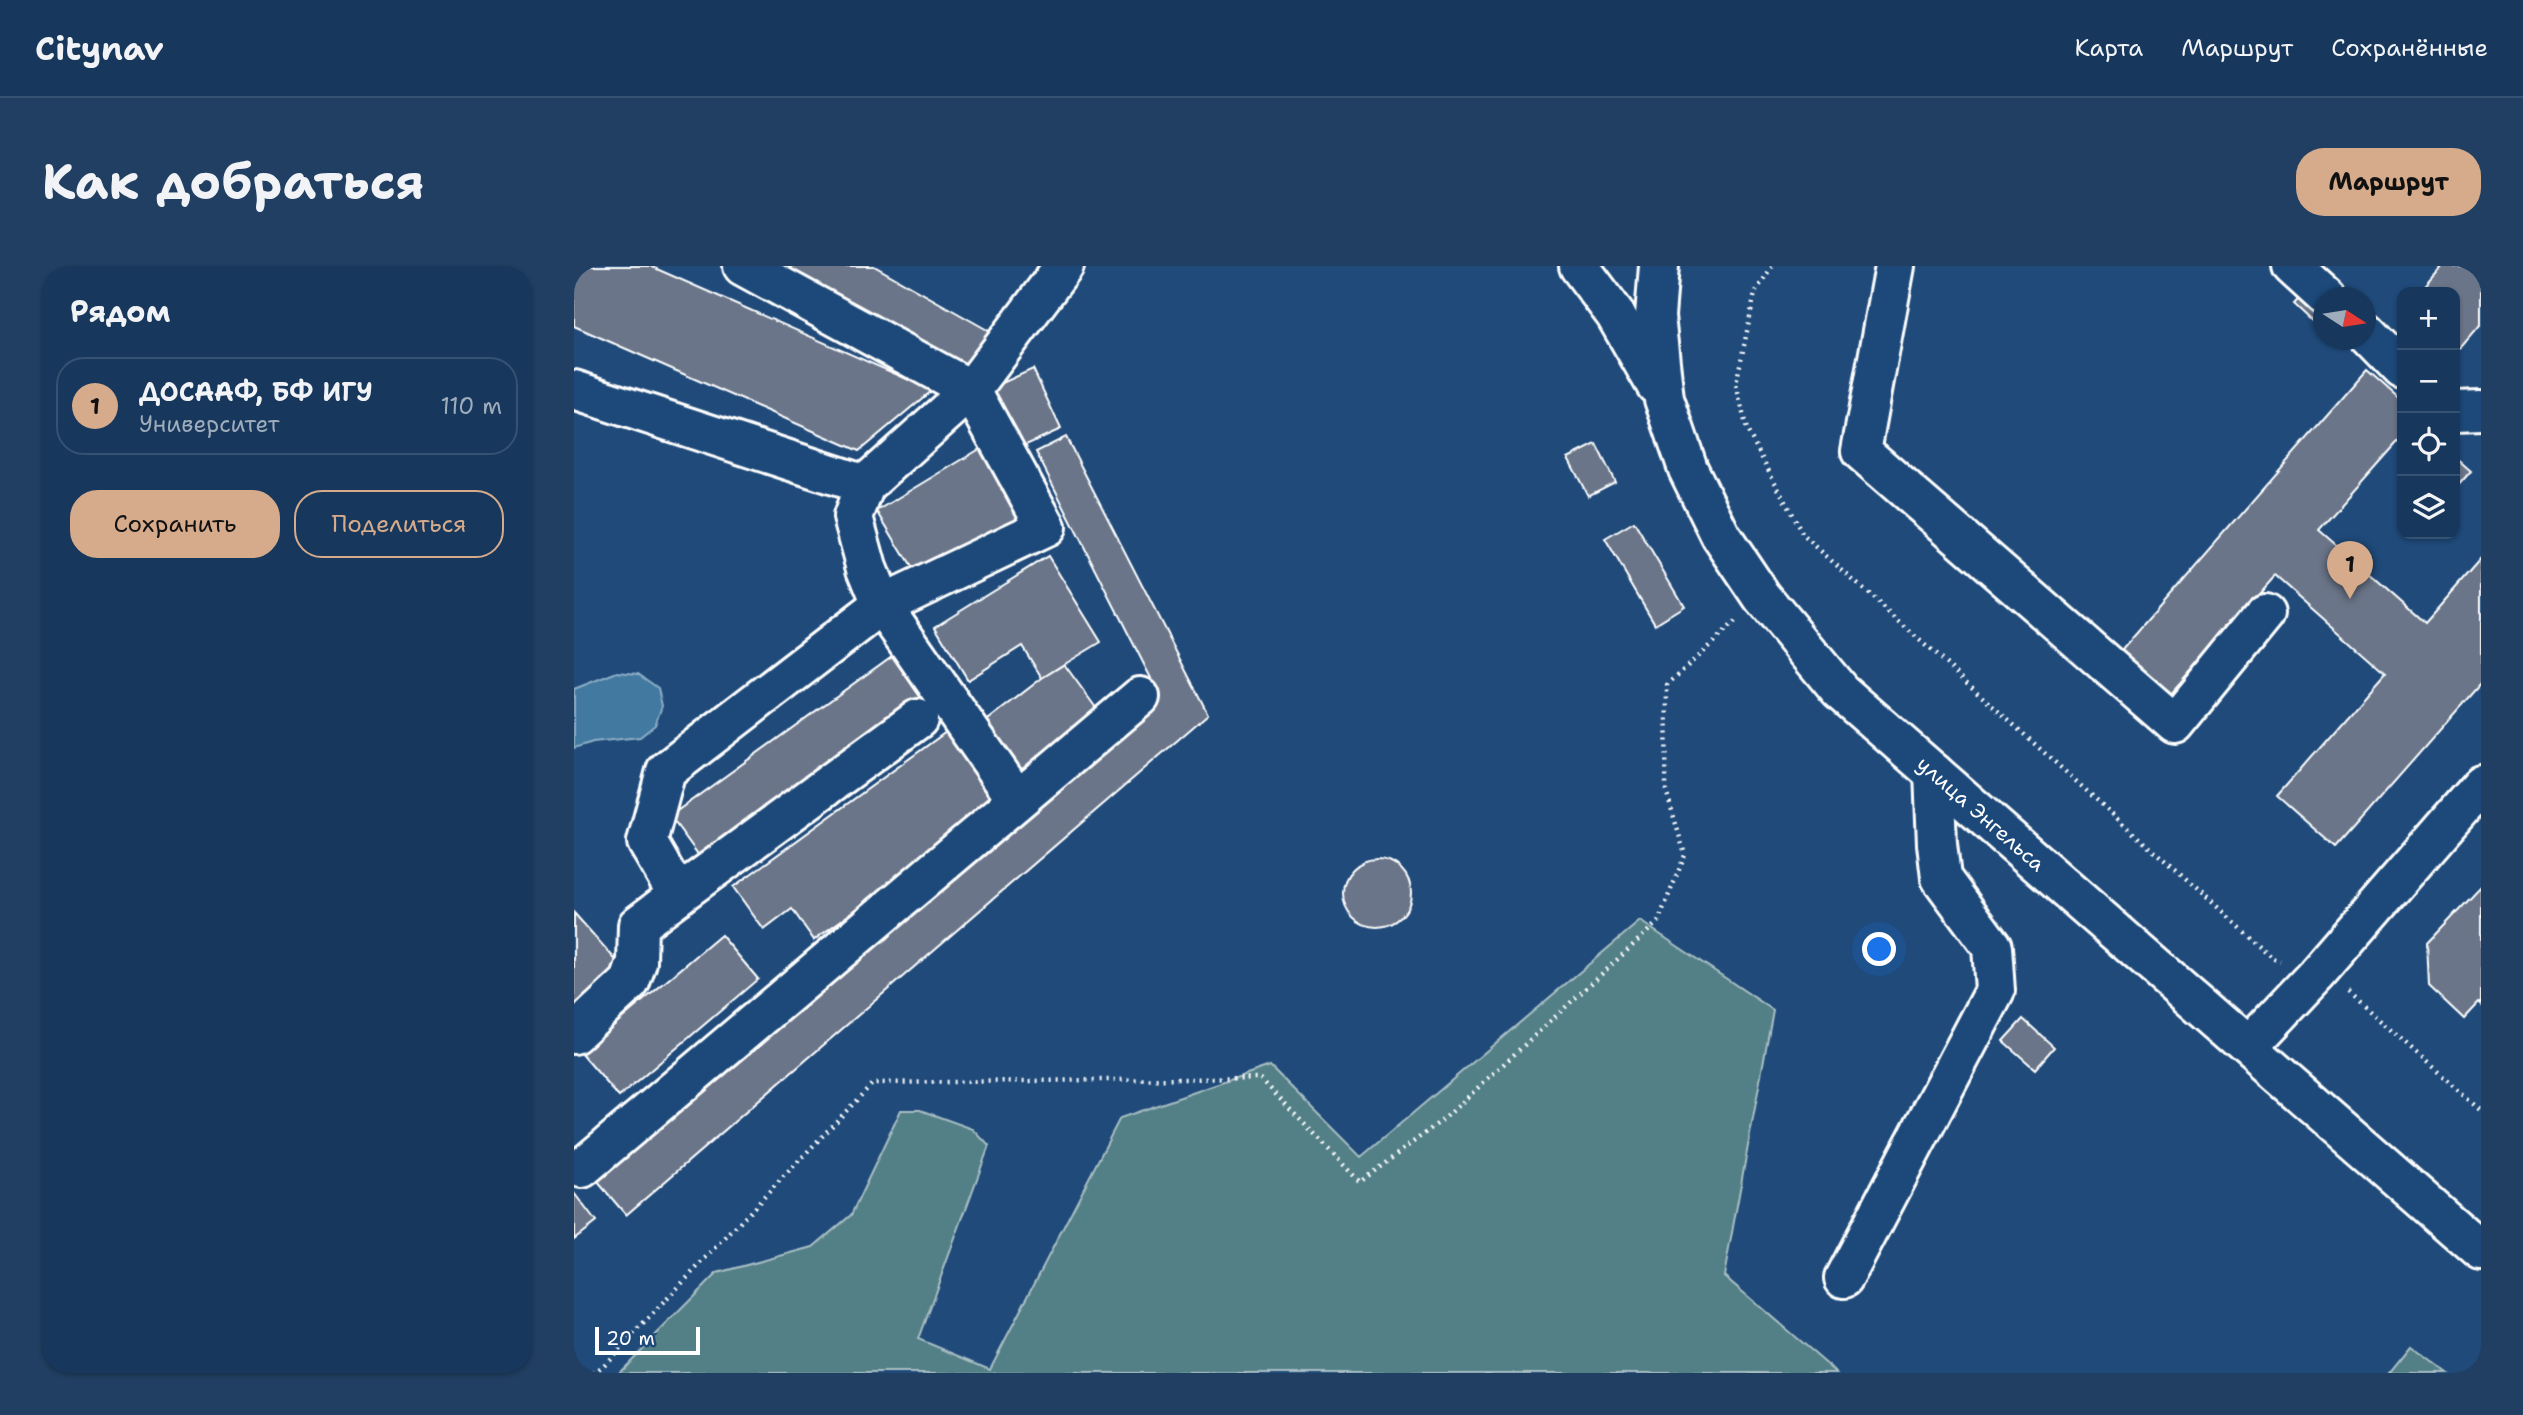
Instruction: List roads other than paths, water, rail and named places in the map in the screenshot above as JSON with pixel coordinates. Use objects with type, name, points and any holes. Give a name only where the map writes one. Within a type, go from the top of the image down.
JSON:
[{"type":"street","points":[[678,895],[647,842],[666,771],[882,605],[1046,527],[971,390],[743,266]]},
{"type":"street","points":[[1017,799],[882,605],[867,568],[853,517],[865,485],[971,390],[1064,266]]},
{"type":"street","points":[[1579,266],[1615,314],[1664,399]]},
{"type":"street","name":"улица Энгельса","points":[[1659,266],[1655,316],[1664,399],[1688,468],[1721,536],[1762,597],[1840,691],[2481,1251]]},
{"type":"street","points":[[1895,266],[1861,451],[2175,724],[2265,614]]},
{"type":"street","points":[[2292,266],[2315,287]]},
{"type":"street","points":[[2376,343],[2397,364]]},
{"type":"street","points":[[574,390],[865,485]]},
{"type":"street","points":[[2460,411],[2481,410]]},
{"type":"street","points":[[582,1168],[1140,697]]},
{"type":"street","points":[[574,1034],[630,982],[637,962],[638,925],[918,719]]},
{"type":"street","points":[[1844,1279],[1995,990],[1992,947],[1941,878],[1934,773]]},
{"type":"street","points":[[2248,1047],[2316,975],[2481,785]]},
{"type":"water","points":[[617,672],[638,674],[658,688],[662,706],[655,725],[640,737],[593,742],[574,748],[574,689]]},
{"type":"place","name":"ДОСААФ, БФ ИГУ","points":[[2350,599]]}]
